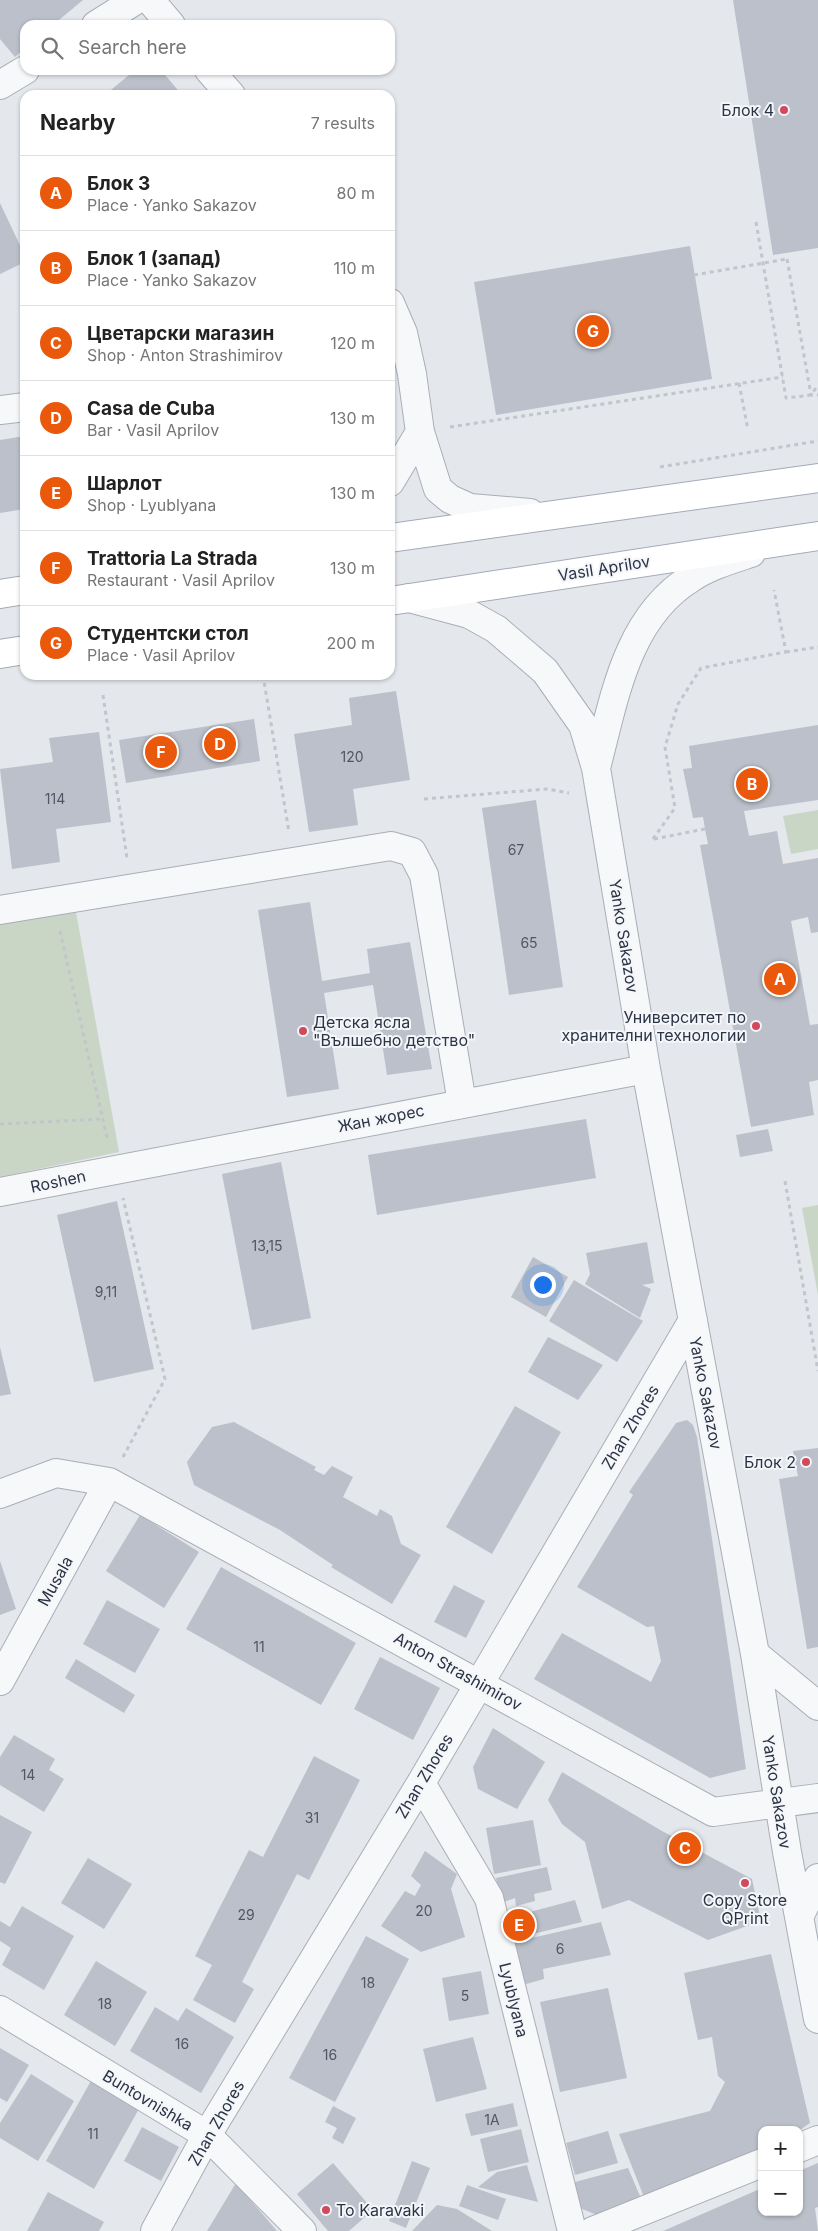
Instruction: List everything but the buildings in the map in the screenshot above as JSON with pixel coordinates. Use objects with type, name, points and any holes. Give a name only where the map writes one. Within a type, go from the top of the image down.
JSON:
[{"type":"main road","points":[[395,537],[818,478]]},
{"type":"main road","name":"Vasil Aprilov","points":[[399,600],[818,536]]},
{"type":"main road","points":[[0,594],[20,591]]},
{"type":"main road","points":[[0,654],[20,651]]},
{"type":"street","points":[[104,20],[136,0]]},
{"type":"street","points":[[150,0],[167,20]]},
{"type":"street","points":[[0,85],[20,73]]},
{"type":"street","points":[[213,75],[227,90]]},
{"type":"street","points":[[395,315],[403,333],[412,374],[420,432],[438,489],[450,499],[470,508],[546,515]]},
{"type":"street","points":[[0,410],[20,408]]},
{"type":"street","points":[[395,474],[420,432]]},
{"type":"street","name":"Yanko Sakazov","points":[[596,768],[627,660],[636,640],[659,604],[675,589],[712,566],[789,540]]},
{"type":"street","name":"Yanko Sakazov","points":[[399,600],[469,614],[496,629],[545,670],[582,725],[596,768],[646,1069],[755,1654],[778,1803],[818,2019]]},
{"type":"street","points":[[0,910],[391,846],[412,852],[424,875],[462,1103]]},
{"type":"street","name":"Жан жорес","points":[[116,1169],[646,1069]]},
{"type":"street","name":"Roshen","points":[[0,1192],[116,1169]]},
{"type":"street","name":"Zhan Zhores","points":[[155,2231],[207,2135],[421,1783],[693,1320]]},
{"type":"street","points":[[0,1494],[56,1473],[109,1482]]},
{"type":"street","name":"Musala","points":[[0,1681],[109,1482]]},
{"type":"street","name":"Anton Strashimirov","points":[[109,1482],[479,1682],[713,1812],[818,1798]]},
{"type":"street","points":[[755,1654],[818,1706]]},
{"type":"street","name":"Lyublyana","points":[[421,1783],[489,1898],[572,2231]]},
{"type":"street","points":[[799,1918],[818,1878]]},
{"type":"street","name":"Buntovnishka","points":[[0,2010],[207,2135],[302,2231]]},
{"type":"street","points":[[803,2146],[818,2140]]},
{"type":"street","points":[[593,2231],[758,2165]]},
{"type":"path","points":[[756,222],[786,398],[811,394],[818,395]]},
{"type":"path","points":[[694,275],[787,259],[811,394]]},
{"type":"path","points":[[420,432],[783,377]]},
{"type":"path","points":[[740,383],[748,430]]},
{"type":"path","points":[[811,394],[818,384]]},
{"type":"path","points":[[653,468],[818,441]]},
{"type":"path","points":[[774,590],[786,652]]},
{"type":"path","points":[[705,829],[653,839],[675,808],[665,747],[678,704],[701,668],[818,647]]},
{"type":"path","points":[[264,680],[294,862]]},
{"type":"path","points":[[103,696],[132,888]]},
{"type":"path","points":[[424,799],[547,789]]},
{"type":"path","points":[[53,901],[102,1119],[116,1169],[165,1378],[109,1482]]},
{"type":"path","points":[[0,1124],[102,1119]]},
{"type":"path","points":[[785,1181],[818,1371]]},
{"type":"green space","points":[[818,810],[818,849],[791,854],[783,816]]},
{"type":"green space","points":[[76,912],[119,1152],[0,1177],[0,924]]},
{"type":"green space","points":[[818,1205],[818,1295],[802,1208]]},
{"type":"place","name":"Блок 4","points":[[784,110]]},
{"type":"place","name":"Студентски стол","points":[[593,331]]},
{"type":"place","name":"Casa de Cuba","points":[[220,744]]},
{"type":"place","name":"Trattoria La Strada","points":[[161,752]]},
{"type":"place","name":"Блок 1 (запад)","points":[[752,784]]},
{"type":"place","name":"Блок 3","points":[[780,979]]},
{"type":"place","name":"Университет по хранителни технологии","points":[[756,1026]]},
{"type":"place","name":"Детска ясла \"Вълшебно детство\"","points":[[303,1031]]},
{"type":"place","name":"Блок 2","points":[[806,1462]]},
{"type":"place","name":"Цветарски магазин","points":[[685,1848]]},
{"type":"place","name":"Copy Store QPrint","points":[[745,1883]]},
{"type":"place","name":"Шарлот","points":[[519,1925]]},
{"type":"place","name":"To Karavaki","points":[[326,2210]]}]
